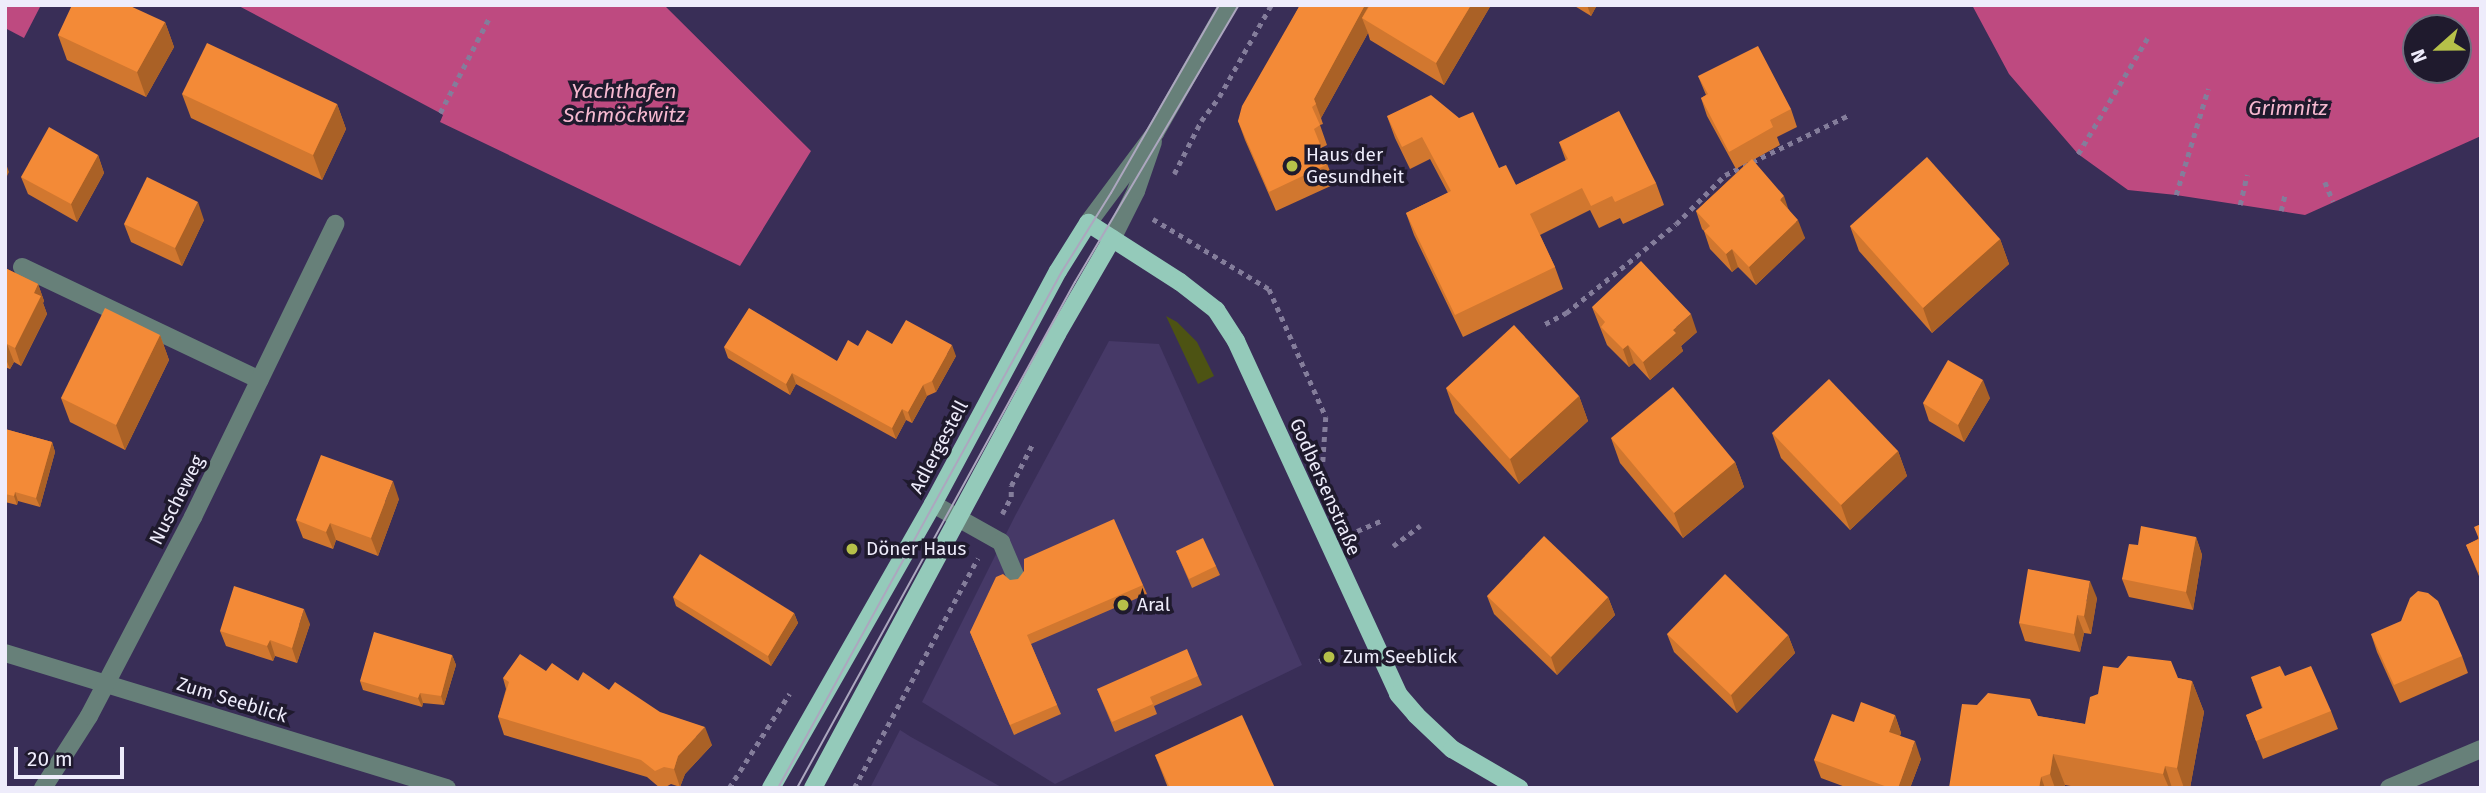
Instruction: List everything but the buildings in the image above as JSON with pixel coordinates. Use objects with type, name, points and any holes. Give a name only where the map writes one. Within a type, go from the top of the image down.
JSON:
[{"type":"main road","name":"Godbersenstraße","points":[[1088,223],[1180,282],[1216,310],[1236,341],[1398,694],[1416,715],[1452,748],[1507,785]]},
{"type":"main road","name":"Adlergestell","points":[[771,788],[933,504],[1058,271],[1088,223]]},
{"type":"main road","name":"Adlergestell","points":[[813,788],[1112,239]]},
{"type":"street","name":"Adlergestell","points":[[1088,223],[1155,133],[1228,5]]},
{"type":"street","name":"Adlergestell","points":[[1112,239],[1136,191],[1155,133]]},
{"type":"street","name":"Nuscheweg","points":[[43,788],[89,716],[193,517],[335,224]]},
{"type":"street","points":[[22,267],[260,380]]},
{"type":"street","points":[[933,504],[1001,542],[1016,579]]},
{"type":"street","name":"Zum Seeblick","points":[[5,653],[447,788]]},
{"type":"street","points":[[2389,788],[2481,749]]},
{"type":"path","points":[[1173,177],[1201,121],[1219,97],[1271,5]]},
{"type":"path","points":[[440,113],[490,16]]},
{"type":"path","points":[[2078,153],[2148,37]]},
{"type":"path","points":[[2176,195],[2208,89]]},
{"type":"path","points":[[1545,324],[1566,313],[1676,224],[1725,175],[1847,116]]},
{"type":"path","points":[[2240,205],[2247,175]]},
{"type":"path","points":[[2325,182],[2333,201]]},
{"type":"path","points":[[2281,211],[2285,193]]},
{"type":"path","points":[[1193,245],[1269,289],[1326,417],[1323,461]]},
{"type":"path","points":[[854,788],[1011,497]]},
{"type":"path","points":[[1357,531],[1381,520]]},
{"type":"path","points":[[1393,545],[1420,526]]},
{"type":"path","points":[[1319,661],[1329,657]]},
{"type":"shaded area","name":"Aral","points":[[1109,341],[1159,344],[1302,665],[1055,784],[922,702],[1015,516]]},
{"type":"shaded area","points":[[900,730],[911,737],[1003,788],[870,788]]},
{"type":"green space","points":[[1166,316],[1177,322],[1197,342],[1214,376],[1198,384]]},
{"type":"water","points":[[5,5],[41,5],[24,38],[5,28]]},
{"type":"water","name":"Yachthafen Schmöckwitz","points":[[237,5],[664,5],[811,151],[740,266],[440,122],[443,115],[440,113]]},
{"type":"water","name":"Grimnitz","points":[[1972,5],[2481,5],[2481,136],[2305,215],[2128,190],[2078,154],[2009,74]]},
{"type":"tram line","points":[[778,788],[1061,273],[1111,193],[1219,5]]},
{"type":"tram line","points":[[797,788],[1075,282],[1239,5]]},
{"type":"place","name":"Haus der Gesundheit","points":[[1292,166]]},
{"type":"place","name":"Döner Haus","points":[[852,549]]},
{"type":"place","name":"Aral","points":[[1123,605]]},
{"type":"place","name":"Zum Seeblick","points":[[1329,657]]}]
